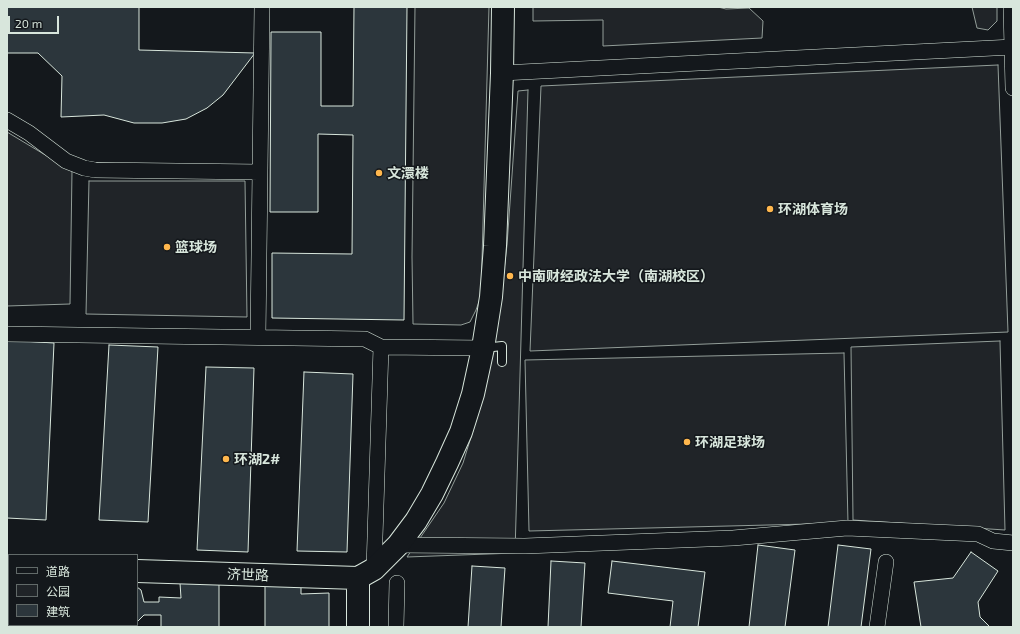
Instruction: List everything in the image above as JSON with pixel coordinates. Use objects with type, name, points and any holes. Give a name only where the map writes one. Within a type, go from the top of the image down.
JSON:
[{"type":"street","points":[[258,336],[262,7]]},
{"type":"street","points":[[366,574],[398,545],[416,521],[432,494],[447,463],[474,394],[491,297],[496,246],[503,7]]},
{"type":"street","points":[[1010,7],[1013,88]]},
{"type":"street","points":[[502,73],[1012,47]]},
{"type":"street","points":[[7,120],[29,133],[66,162],[84,168],[95,170],[259,172]]},
{"type":"street","points":[[7,334],[258,336],[365,339],[381,347],[483,348]]},
{"type":"street","points":[[358,627],[366,574],[381,347]]},
{"type":"street","points":[[398,545],[525,546],[733,538],[847,528],[978,534],[993,541],[1013,543]]},
{"type":"street","points":[[877,627],[886,562]]},
{"type":"street","name":"济世路","points":[[138,571],[366,574]]},
{"type":"street","points":[[396,627],[397,582]]},
{"type":"lane","points":[[483,348],[502,346],[502,362]]},
{"type":"green space","points":[[415,7],[489,7],[481,296],[470,322],[461,325],[413,324],[412,257]]},
{"type":"green space","points":[[533,7],[749,8],[763,21],[762,38],[603,46],[603,20],[533,21]]},
{"type":"green space","points":[[972,7],[997,7],[997,21],[988,30],[977,28]]},
{"type":"green space","name":"环湖体育场","points":[[998,65],[1008,332],[530,351],[541,86]]},
{"type":"green space","points":[[528,90],[515,553],[407,557],[444,503],[463,463],[483,398],[499,312],[507,245],[518,91]]},
{"type":"green space","points":[[7,132],[72,171],[70,304],[7,306]]},
{"type":"green space","name":"篮球场","points":[[89,181],[245,181],[247,317],[86,314]]},
{"type":"green space","points":[[1000,341],[1005,530],[853,520],[851,347]]},
{"type":"green space","name":"环湖足球场","points":[[844,353],[848,523],[529,531],[525,360]]},
{"type":"building","points":[[7,7],[140,7],[139,50],[255,53],[223,95],[207,108],[186,119],[162,123],[134,123],[104,115],[61,117],[62,76],[38,53],[7,53]]},
{"type":"building","name":"文澴楼","points":[[354,7],[407,7],[404,320],[272,318],[272,253],[352,254],[353,135],[318,134],[318,212],[270,212],[271,32],[321,32],[321,106],[353,106]]},
{"type":"building","points":[[7,340],[54,343],[46,520],[7,518]]},
{"type":"building","points":[[109,345],[158,347],[148,522],[99,520]]},
{"type":"building","name":"环湖2#","points":[[206,367],[254,368],[248,552],[197,550]]},
{"type":"building","points":[[304,372],[353,374],[347,552],[297,551]]},
{"type":"building","points":[[758,545],[795,550],[785,627],[749,627]]},
{"type":"building","points":[[838,545],[871,549],[861,627],[828,627]]},
{"type":"building","points":[[971,552],[998,571],[978,602],[980,617],[990,627],[921,627],[914,582],[953,578]]},
{"type":"building","points":[[551,561],[585,563],[581,627],[548,627]]},
{"type":"building","points":[[612,561],[705,572],[698,627],[670,627],[673,601],[608,593]]},
{"type":"building","points":[[472,566],[505,568],[501,627],[468,627]]},
{"type":"building","points":[[180,583],[219,584],[219,627],[161,627],[161,615],[144,615],[138,621],[138,588],[141,590],[144,602],[159,602],[159,597],[181,598]]},
{"type":"building","points":[[301,585],[301,594],[329,593],[329,627],[265,627],[265,586]]},
{"type":"building","points":[[7,592],[8,626],[99,626],[99,627],[7,627]]},
{"type":"place","name":"文澴楼","points":[[379,173]]},
{"type":"place","name":"环湖体育场","points":[[770,209]]},
{"type":"place","name":"篮球场","points":[[167,247]]},
{"type":"place","name":"中南财经政法大学（南湖校区）","points":[[510,276]]},
{"type":"place","name":"环湖足球场","points":[[687,442]]},
{"type":"place","name":"环湖2#","points":[[226,459]]}]
